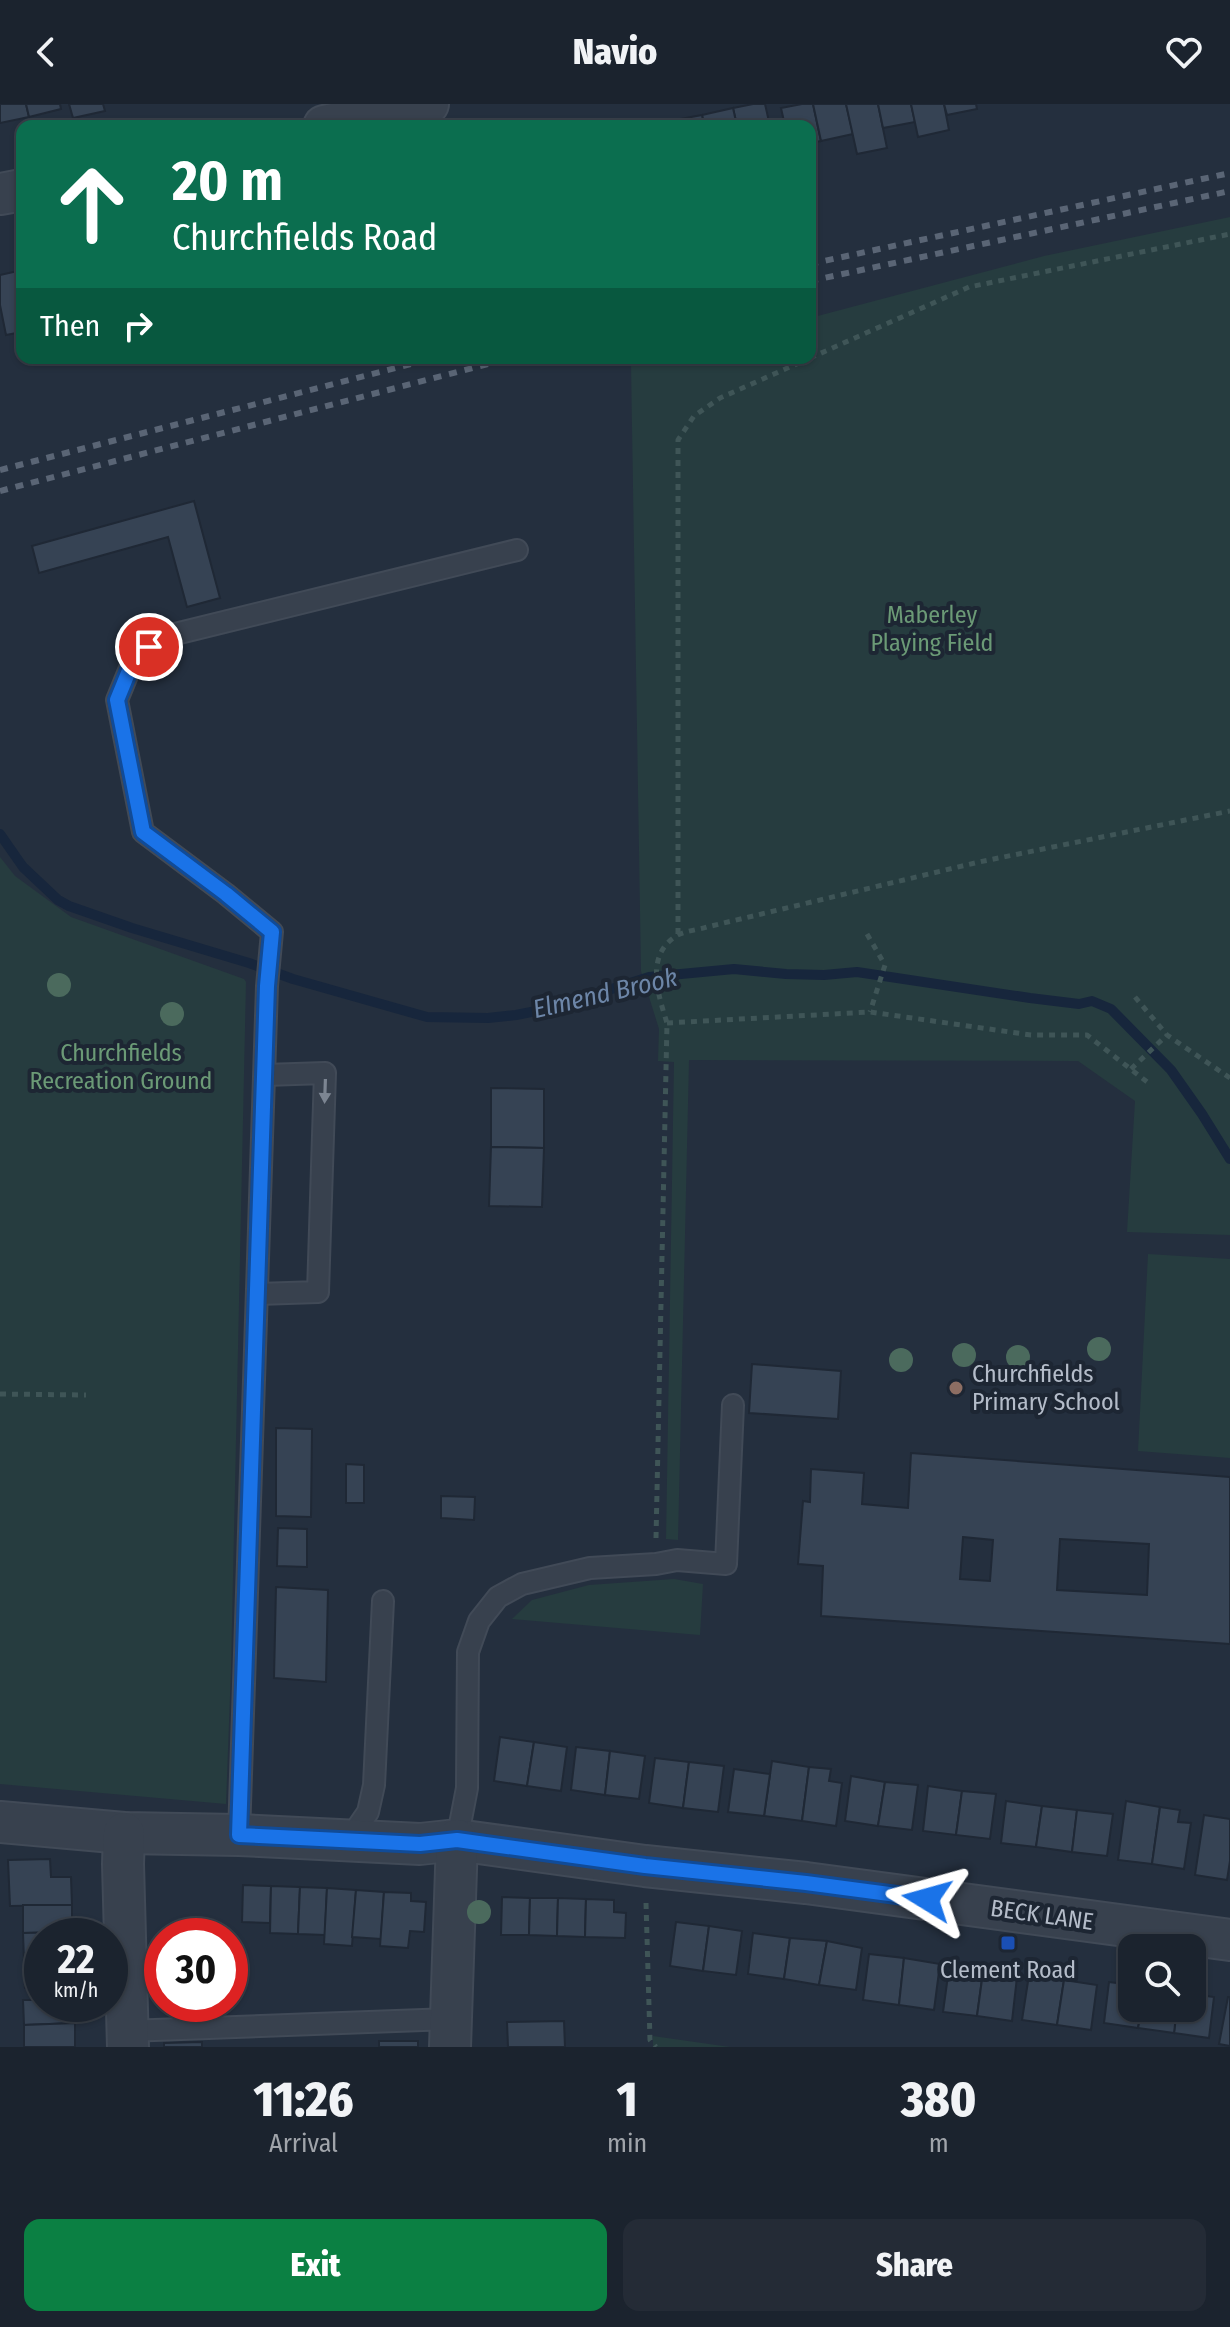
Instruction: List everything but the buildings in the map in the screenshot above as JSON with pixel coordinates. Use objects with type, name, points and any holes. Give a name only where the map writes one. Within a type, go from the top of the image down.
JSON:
[{"type":"street","points":[[352,120],[428,104]]},
{"type":"street","name":"BECK LANE","points":[[0,1822],[124,1833],[420,1844],[457,1840],[1230,1940]]},
{"type":"street","points":[[124,1833],[128,2039]]},
{"type":"street","points":[[450,2033],[457,1840]]},
{"type":"lane","points":[[239,1835],[267,986],[272,932],[143,832],[117,700],[135,656],[163,637],[517,550]]},
{"type":"lane","points":[[258,1294],[318,1292],[325,1073],[265,1075]]},
{"type":"lane","points":[[457,1840],[467,1788],[468,1652],[479,1621],[498,1597],[522,1584],[590,1568],[677,1560],[726,1564],[733,1405]]},
{"type":"lane","points":[[348,1841],[368,1812],[374,1785],[383,1601]]},
{"type":"lane","points":[[128,2039],[450,2033]]},
{"type":"path","points":[[816,355],[969,287],[1230,234]]},
{"type":"path","points":[[678,934],[678,440],[694,416],[720,398],[796,364]]},
{"type":"path","points":[[656,1564],[667,1023],[658,993],[657,963],[662,948],[678,934],[979,862],[1230,811]]},
{"type":"path","points":[[867,934],[885,965],[870,1012]]},
{"type":"path","points":[[1135,997],[1167,1035],[1230,1078]]},
{"type":"path","points":[[667,1023],[870,1012],[1031,1035],[1087,1035],[1151,1085]]},
{"type":"path","points":[[1131,1069],[1167,1035]]},
{"type":"path","points":[[0,1394],[86,1395]]},
{"type":"path","points":[[645,1866],[650,2040],[656,2047]]},
{"type":"green space","name":"Maberley Playing Field","points":[[1230,217],[1230,1235],[1127,1232],[1135,1101],[1078,1061],[689,1060],[678,1540],[666,1539],[674,1062],[658,1061],[659,1029],[641,971],[631,366],[816,364],[816,316],[1044,256]]},
{"type":"green space","name":"Churchfields Recreation Ground","points":[[0,857],[15,876],[71,917],[246,982],[226,1804],[0,1784]]},
{"type":"green space","points":[[1148,1254],[1230,1259],[1230,1458],[1138,1451]]},
{"type":"green space","points":[[674,1579],[703,1584],[700,1635],[512,1619],[532,1600],[589,1585]]},
{"type":"green space","points":[[653,2036],[730,2047],[653,2047]]},
{"type":"waterway","name":"Elmend Brook","points":[[0,834],[23,867],[58,900],[69,906],[293,979],[427,1017],[516,1015],[552,1008],[649,977],[734,969],[824,975],[857,972],[1030,998],[1079,1004],[1092,1001],[1111,1009],[1171,1070],[1230,1159]]},
{"type":"railway","points":[[816,263],[1230,173]]},
{"type":"railway","points":[[816,280],[1230,191]]},
{"type":"railway","points":[[0,470],[411,364]]},
{"type":"railway","points":[[0,491],[488,364]]},
{"type":"place","name":"Churchfields Primary School","points":[[956,1388]]},
{"type":"place","name":"Clement Road","points":[[1008,1943]]},
{"type":"route","points":[[149,647],[135,656],[117,700],[143,832],[272,932],[267,986],[239,1835],[420,1844],[457,1840],[927,1899]]}]
